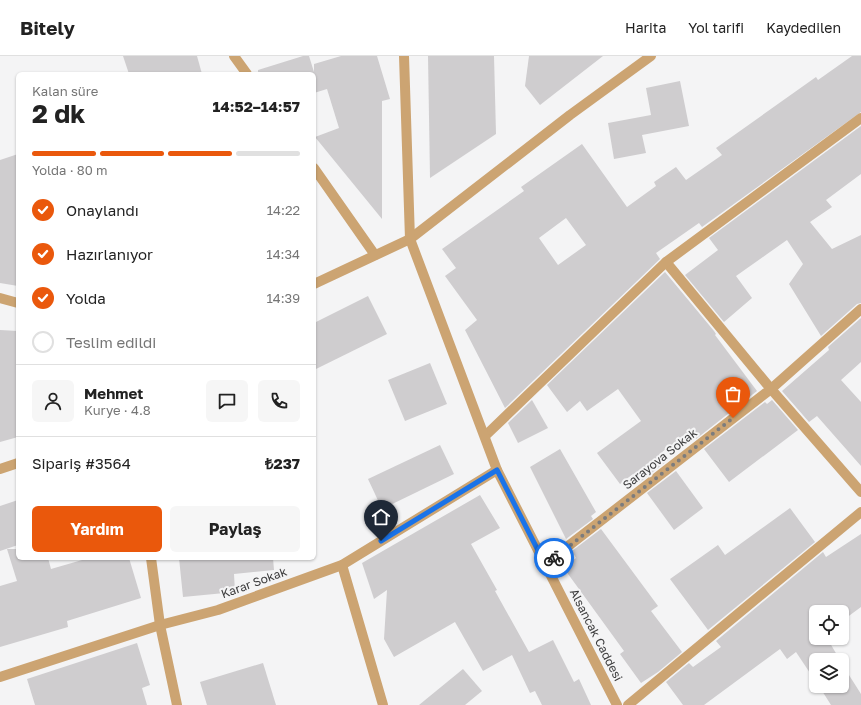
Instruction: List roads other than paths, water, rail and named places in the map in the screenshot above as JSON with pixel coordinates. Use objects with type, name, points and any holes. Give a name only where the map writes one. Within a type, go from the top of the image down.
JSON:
[{"type":"street","points":[[234,56],[246,72]]},
{"type":"street","name":"Alsancak Caddesi","points":[[404,56],[410,239],[497,470],[617,705]]},
{"type":"street","points":[[316,283],[410,239],[650,56]]},
{"type":"street","points":[[485,436],[666,262],[861,118]]},
{"type":"street","points":[[316,171],[376,255]]},
{"type":"street","points":[[666,262],[771,389],[861,492]]},
{"type":"street","points":[[0,298],[16,302]]},
{"type":"street","name":"Sarayova Sokak","points":[[545,564],[771,389],[861,309]]},
{"type":"street","points":[[0,469],[16,464]]},
{"type":"street","name":"Karar Sokak","points":[[0,677],[160,625],[218,610],[342,565],[497,470]]},
{"type":"street","points":[[628,705],[861,512]]},
{"type":"street","points":[[151,560],[160,625],[177,705]]},
{"type":"street","points":[[342,565],[383,705]]}]
